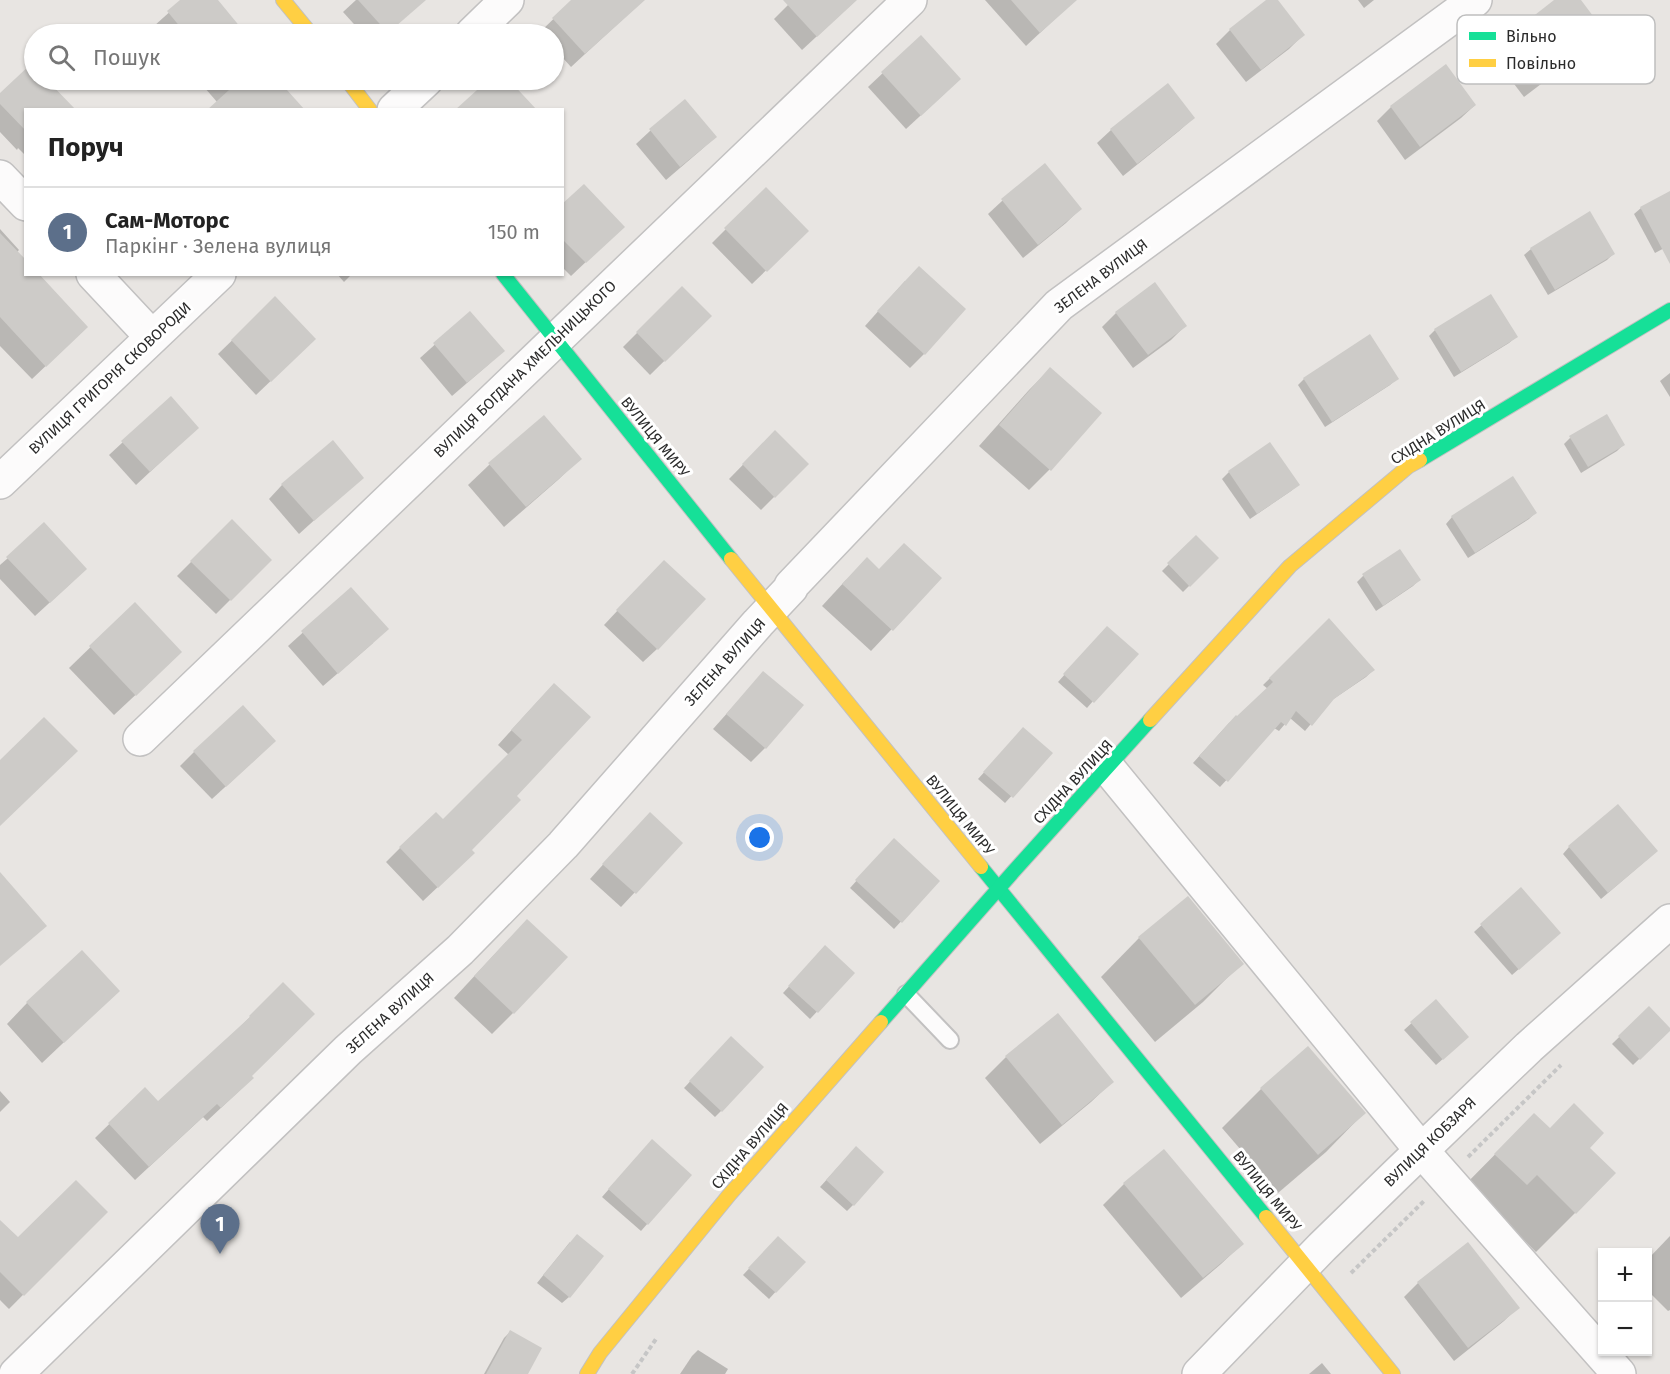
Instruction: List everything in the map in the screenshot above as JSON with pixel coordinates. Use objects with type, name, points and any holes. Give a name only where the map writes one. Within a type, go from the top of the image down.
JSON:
[{"type":"street","points":[[283,0],[302,24]]},
{"type":"street","points":[[482,24],[507,0]]},
{"type":"street","name":"ВУЛИЦЯ БОГДАНА ХМЕЛЬНИЦЬКОГО","points":[[140,739],[910,0]]},
{"type":"street","name":"ЗЕЛЕНА ВУЛИЦЯ","points":[[16,1374],[348,1050],[460,950],[563,845],[791,586],[1059,305],[1475,0]]},
{"type":"street","points":[[354,90],[368,108]]},
{"type":"street","points":[[396,108],[415,90]]},
{"type":"street","points":[[0,177],[24,202]]},
{"type":"street","points":[[95,276],[152,337]]},
{"type":"street","name":"ВУЛИЦЯ ГРИГОРІЯ СКОВОРОДИ","points":[[0,482],[217,276]]},
{"type":"street","name":"ВУЛИЦЯ МИРУ","points":[[505,276],[1393,1374]]},
{"type":"street","name":"СХІДНА ВУЛИЦЯ","points":[[588,1374],[600,1353],[730,1194],[1067,812],[1290,566],[1409,466],[1670,310]]},
{"type":"street","points":[[1108,768],[1422,1151],[1619,1374]]},
{"type":"street","name":"ВУЛИЦЯ КОБЗАРЯ","points":[[1199,1374],[1396,1174],[1529,1047],[1670,921]]},
{"type":"lane","points":[[906,994],[950,1040]]},
{"type":"path","points":[[1349,1276],[1447,1178]]},
{"type":"building","points":[[180,0],[218,0],[238,24],[178,24],[167,11]]},
{"type":"building","points":[[358,0],[426,0],[398,24],[380,24]]},
{"type":"building","points":[[571,0],[645,0],[585,54],[564,31],[564,24],[558,24],[552,18]]},
{"type":"building","points":[[783,0],[857,0],[817,37]]},
{"type":"building","points":[[1011,0],[1077,0],[1040,33]]},
{"type":"building","points":[[1266,0],[1278,0],[1305,35],[1261,70],[1229,29]]},
{"type":"building","points":[[1554,0],[1581,0],[1592,15],[1535,15]]},
{"type":"building","points":[[921,35],[961,79],[921,116],[881,72]]},
{"type":"building","points":[[1446,64],[1457,79],[1457,84],[1461,84],[1476,105],[1420,147],[1390,106]]},
{"type":"building","points":[[24,70],[24,90],[57,90],[74,108],[24,108],[24,129],[0,104],[0,93]]},
{"type":"building","points":[[1168,83],[1195,118],[1137,164],[1110,129]]},
{"type":"building","points":[[229,90],[287,90],[303,108],[209,108]]},
{"type":"building","points":[[477,90],[518,90],[535,108],[457,108]]},
{"type":"building","points":[[685,99],[717,137],[680,167],[649,129]]},
{"type":"building","points":[[1045,163],[1082,209],[1038,245],[1001,199]]},
{"type":"building","points":[[584,184],[625,227],[586,263],[564,241],[564,202]]},
{"type":"building","points":[[766,187],[809,231],[767,272],[724,228]]},
{"type":"building","points":[[1670,191],[1670,264],[1640,207]]},
{"type":"building","points":[[1590,211],[1615,254],[1555,290],[1530,248]]},
{"type":"building","points":[[0,233],[24,258],[24,276],[41,276],[88,327],[46,367],[0,317]]},
{"type":"building","points":[[919,266],[966,309],[925,355],[877,311]]},
{"type":"building","points":[[1155,282],[1187,326],[1148,355],[1115,312]]},
{"type":"building","points":[[682,286],[712,316],[665,362],[636,332]]},
{"type":"building","points":[[1491,294],[1518,337],[1461,372],[1434,329]]},
{"type":"building","points":[[275,296],[316,339],[271,382],[231,340]]},
{"type":"building","points":[[470,311],[505,351],[467,383],[433,343]]},
{"type":"building","points":[[1370,334],[1399,379],[1332,422],[1303,378]]},
{"type":"building","points":[[1050,367],[1102,413],[1051,471],[999,425]]},
{"type":"building","points":[[171,396],[199,428],[150,472],[121,441]]},
{"type":"building","points":[[1607,414],[1625,445],[1588,467],[1569,436]]},
{"type":"building","points":[[544,415],[582,459],[526,507],[488,463]]},
{"type":"building","points":[[775,430],[809,464],[775,498],[742,464]]},
{"type":"building","points":[[333,440],[364,478],[314,521],[281,484]]},
{"type":"building","points":[[1270,442],[1300,485],[1257,514],[1228,471]]},
{"type":"building","points":[[1513,476],[1537,513],[1475,553],[1451,516]]},
{"type":"building","points":[[232,519],[272,560],[231,601],[190,561]]},
{"type":"building","points":[[44,522],[87,569],[50,603],[6,557]]},
{"type":"building","points":[[1196,535],[1219,558],[1190,587],[1167,563]]},
{"type":"building","points":[[904,543],[942,578],[893,631],[842,584],[867,557],[879,569]]},
{"type":"building","points":[[1400,549],[1421,580],[1383,606],[1362,574]]},
{"type":"building","points":[[664,560],[706,599],[658,650],[616,610]]},
{"type":"building","points":[[351,587],[389,629],[338,674],[301,631]]},
{"type":"building","points":[[135,602],[182,652],[136,696],[89,646]]},
{"type":"building","points":[[1329,618],[1375,670],[1334,699],[1312,726],[1296,711],[1286,726],[1281,722],[1228,782],[1199,756],[1236,715],[1273,682],[1269,678]]},
{"type":"building","points":[[1107,626],[1139,654],[1094,703],[1063,674]]},
{"type":"building","points":[[763,671],[804,705],[766,749],[726,714]]},
{"type":"building","points":[[554,683],[591,717],[517,796],[521,800],[472,850],[475,853],[438,888],[399,847],[436,812],[443,819],[522,740],[511,730]]},
{"type":"building","points":[[243,705],[276,741],[226,787],[193,751]]},
{"type":"building","points":[[44,717],[78,751],[0,826],[0,760]]},
{"type":"building","points":[[1023,727],[1053,753],[1013,798],[983,772]]},
{"type":"building","points":[[1618,804],[1658,851],[1608,893],[1568,846]]},
{"type":"building","points":[[650,812],[683,843],[636,894],[602,864]]},
{"type":"building","points":[[894,838],[940,881],[902,923],[855,880]]},
{"type":"building","points":[[0,872],[47,926],[0,966]]},
{"type":"building","points":[[1521,887],[1561,933],[1519,970],[1480,924]]},
{"type":"building","points":[[1188,896],[1244,964],[1195,1005],[1138,937]]},
{"type":"building","points":[[527,919],[568,957],[514,1014],[474,976]]},
{"type":"building","points":[[825,945],[855,973],[818,1013],[788,986]]},
{"type":"building","points":[[82,950],[120,991],[64,1043],[26,1002]]},
{"type":"building","points":[[283,982],[315,1014],[252,1076],[254,1078],[221,1108],[217,1104],[149,1167],[108,1123],[145,1087],[158,1101],[250,1017]]},
{"type":"building","points":[[1436,999],[1469,1037],[1443,1060],[1410,1022]]},
{"type":"building","points":[[1649,1006],[1670,1028],[1670,1031],[1640,1060],[1618,1036]]},
{"type":"building","points":[[1058,1013],[1114,1082],[1062,1125],[1005,1056]]},
{"type":"building","points":[[731,1036],[764,1067],[722,1112],[689,1081]]},
{"type":"building","points":[[1308,1046],[1366,1113],[1318,1155],[1260,1088]]},
{"type":"building","points":[[1574,1103],[1604,1133],[1590,1148],[1616,1173],[1576,1214],[1537,1175],[1527,1185],[1494,1154],[1534,1113],[1550,1128]]},
{"type":"building","points":[[652,1139],[692,1175],[648,1225],[608,1189]]},
{"type":"building","points":[[856,1146],[884,1172],[854,1206],[826,1180]]},
{"type":"building","points":[[1164,1149],[1244,1244],[1203,1278],[1123,1183]]},
{"type":"building","points":[[76,1180],[108,1212],[24,1296],[0,1272],[0,1220],[18,1237]]},
{"type":"building","points":[[577,1234],[604,1256],[570,1298],[543,1275]]},
{"type":"building","points":[[778,1236],[806,1262],[776,1293],[748,1268]]},
{"type":"building","points":[[1468,1242],[1520,1308],[1468,1348],[1417,1282]]},
{"type":"building","points":[[510,1330],[542,1348],[528,1374],[486,1374]]},
{"type":"traffic: fast","points":[[505,276],[731,559]]},
{"type":"traffic: fast","points":[[1420,460],[1670,310]]},
{"type":"traffic: fast","points":[[881,1022],[1150,720]]},
{"type":"traffic: fast","points":[[981,867],[1266,1217]]},
{"type":"traffic: slow","points":[[283,0],[303,24]]},
{"type":"traffic: slow","points":[[355,90],[368,108]]},
{"type":"traffic: slow","points":[[1150,720],[1290,566],[1409,466],[1420,460]]},
{"type":"traffic: slow","points":[[731,559],[981,867]]},
{"type":"traffic: slow","points":[[587,1374],[600,1353],[730,1194],[881,1022]]},
{"type":"traffic: slow","points":[[1266,1217],[1393,1374]]},
{"type":"place","name":"Сам-Моторс","points":[[220,1254]]}]
